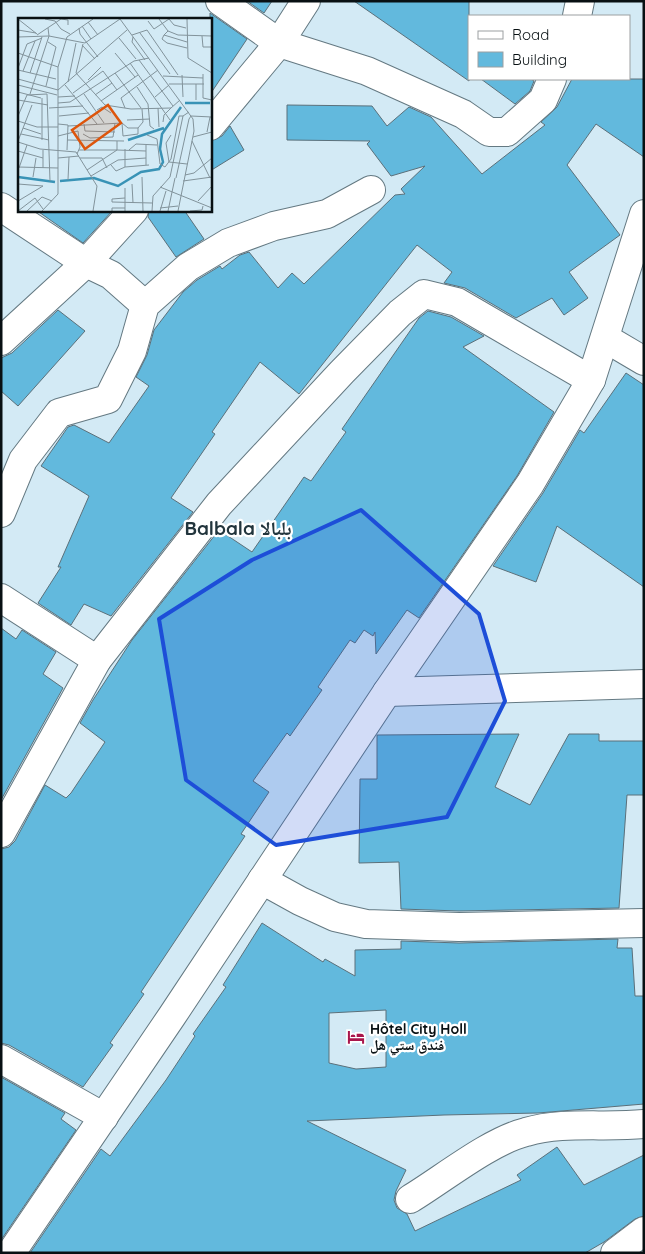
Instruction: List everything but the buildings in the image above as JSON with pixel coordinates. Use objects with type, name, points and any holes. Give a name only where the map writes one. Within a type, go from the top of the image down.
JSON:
[{"type":"street","points":[[220,1],[279,43],[367,70],[463,114],[489,132],[508,132],[544,100],[552,80]]},
{"type":"street","points":[[211,125],[279,43],[306,1]]},
{"type":"street","points":[[577,15],[580,1]]},
{"type":"street","points":[[1,513],[23,460],[59,413],[108,399],[132,351],[146,305],[188,267],[228,243],[274,226],[327,214],[371,190]]},
{"type":"street","points":[[1,206],[86,263],[111,275],[146,305]]},
{"type":"street","points":[[1,341],[86,263],[133,211]]},
{"type":"street","points":[[11,1253],[104,1117],[387,692],[530,484],[591,380],[644,214]]},
{"type":"street","points":[[1,833],[97,660],[219,504],[380,332],[424,294],[457,302],[591,380]]},
{"type":"street","points":[[605,338],[644,361]]},
{"type":"street","points":[[1,598],[97,660]]},
{"type":"street","points":[[387,692],[644,684]]},
{"type":"street","points":[[262,880],[300,901],[335,917],[366,924],[459,927],[644,923]]},
{"type":"street","points":[[1,1059],[104,1117]]},
{"type":"street","points":[[410,1199],[506,1138],[527,1131],[551,1127],[644,1124]]},
{"type":"street","points":[[615,1253],[644,1231]]},
{"type":"highlighted area","points":[[361,510],[479,614],[505,701],[447,817],[276,845],[186,780],[159,619],[252,560]]},
{"type":"place","name":"Hôtel City Holl فندق ستي هل","points":[[356,1037]]},
{"type":"district","name":"Balbala بلبالا","points":[[238,528]]}]
